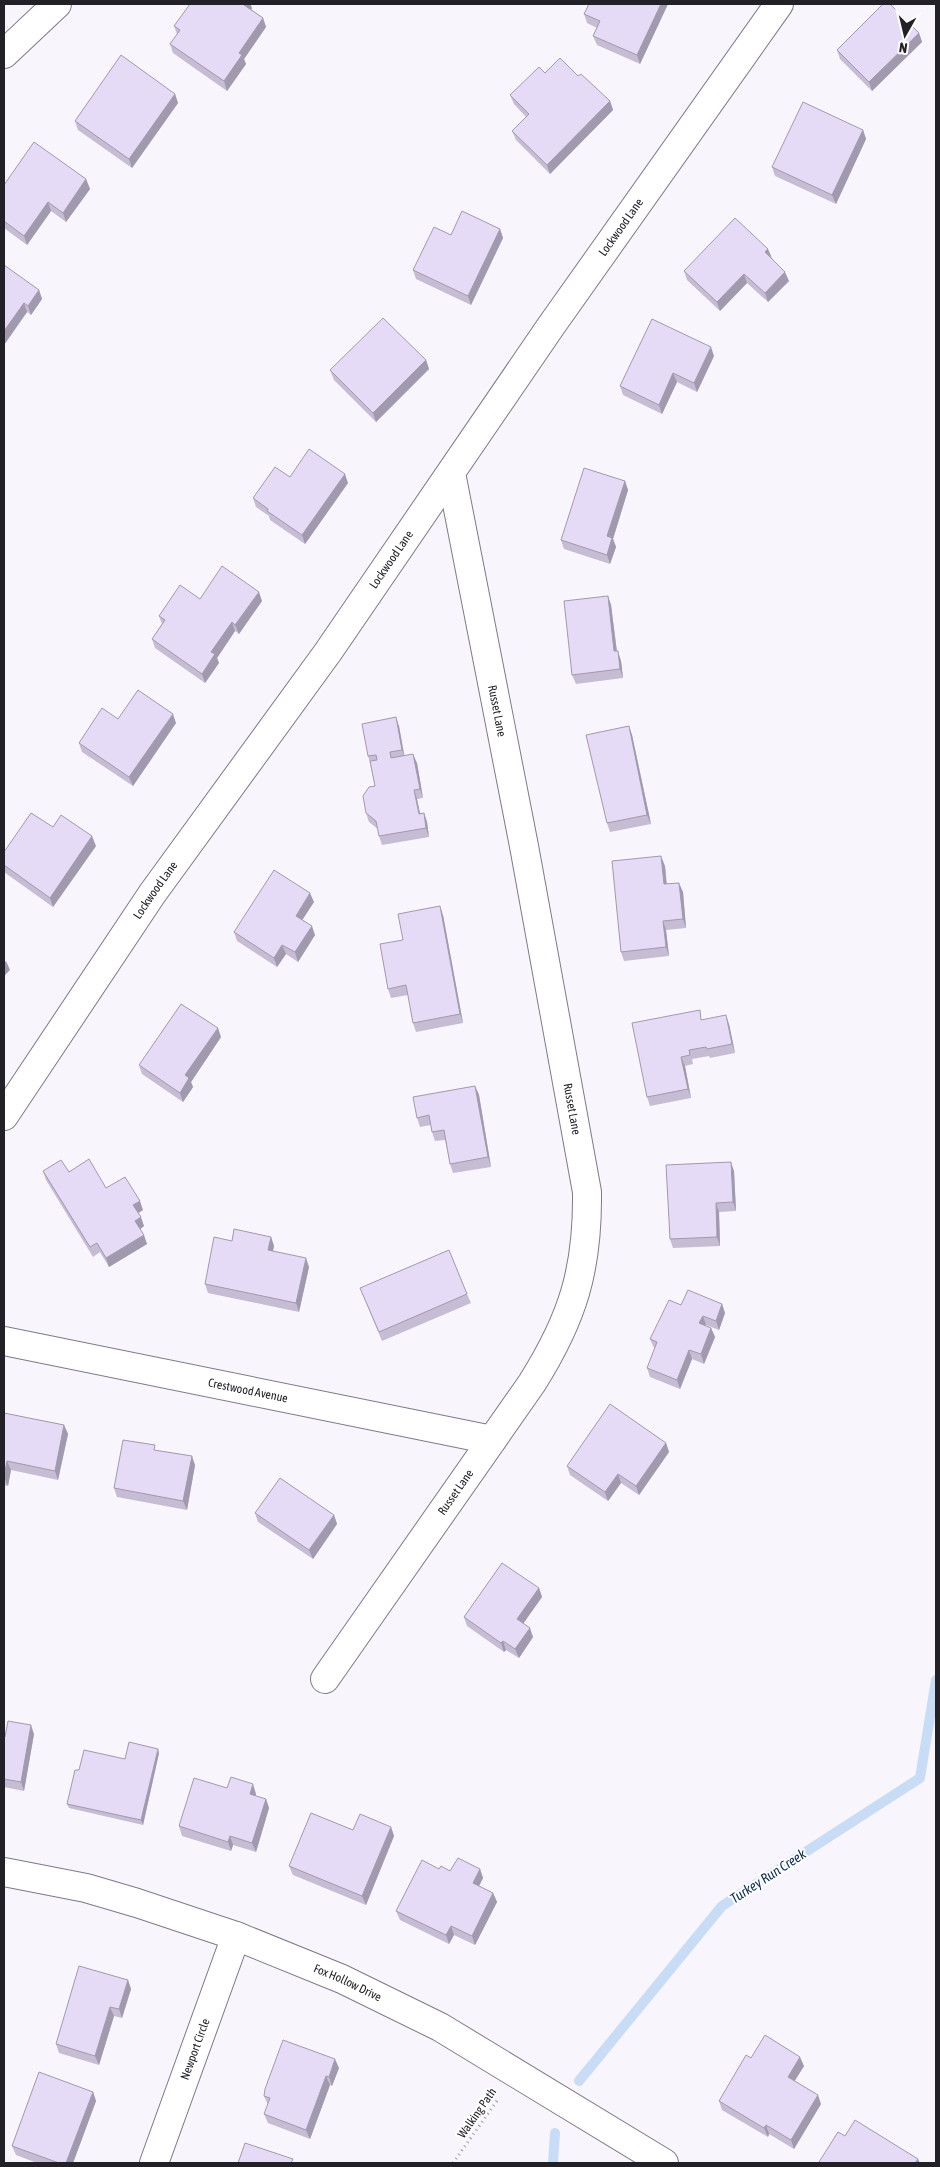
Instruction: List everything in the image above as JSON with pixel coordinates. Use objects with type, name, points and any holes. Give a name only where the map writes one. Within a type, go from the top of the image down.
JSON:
[{"type":"street","points":[[4,54],[57,4]]},
{"type":"street","name":"Lockwood Lane","points":[[4,1116],[152,894],[328,652],[551,326],[779,4]]},
{"type":"street","name":"Russet Lane","points":[[325,1679],[492,1440],[553,1349],[570,1312],[581,1273],[588,1232],[587,1192],[524,846],[451,473]]},
{"type":"street","name":"Crestwood Avenue","points":[[4,1341],[492,1440]]},
{"type":"street","name":"Fox Hollow Drive","points":[[4,1872],[86,1888],[236,1936],[369,1992],[440,2028],[664,2163]]},
{"type":"street","name":"Newport Circle","points":[[154,2163],[236,1936]]},
{"type":"path","name":"Walking Path","points":[[453,2163],[516,2073]]},
{"type":"building","points":[[190,4],[245,4],[263,18],[239,53],[242,55],[224,81],[170,44],[180,30],[174,26]]},
{"type":"building","points":[[589,4],[661,4],[637,55],[593,36],[600,21],[584,14]]},
{"type":"building","points":[[883,4],[890,4],[919,33],[869,82],[837,50]]},
{"type":"building","points":[[121,55],[175,94],[129,159],[75,121]]},
{"type":"building","points":[[560,58],[578,76],[581,74],[610,101],[547,165],[512,131],[529,114],[510,95],[539,67],[545,73]]},
{"type":"building","points":[[803,102],[863,130],[832,195],[772,167]]},
{"type":"building","points":[[34,142],[86,179],[63,213],[48,202],[24,236],[4,221],[4,185]]},
{"type":"building","points":[[462,211],[500,229],[468,296],[413,270],[434,227],[451,235]]},
{"type":"building","points":[[735,218],[768,249],[765,252],[785,272],[765,293],[744,274],[717,302],[684,271]]},
{"type":"building","points":[[4,265],[39,290],[28,306],[24,303],[4,331]]},
{"type":"building","points":[[383,318],[426,360],[373,413],[330,370]]},
{"type":"building","points":[[652,319],[711,347],[694,383],[673,373],[659,405],[620,386]]},
{"type":"building","points":[[309,449],[345,474],[302,535],[267,511],[268,509],[253,498],[275,467],[290,477]]},
{"type":"building","points":[[584,468],[625,481],[607,536],[612,538],[607,555],[561,540]]},
{"type":"building","points":[[222,566],[259,592],[235,625],[232,622],[211,652],[215,654],[202,674],[152,639],[165,620],[159,616],[180,585],[200,599]]},
{"type":"building","points":[[608,596],[614,651],[618,651],[620,669],[572,675],[564,601]]},
{"type":"building","points":[[138,690],[173,714],[129,777],[79,743],[102,708],[118,719]]},
{"type":"building","points":[[396,717],[402,750],[390,752],[391,758],[413,754],[420,789],[414,790],[419,814],[424,813],[426,828],[379,836],[376,821],[366,813],[363,796],[369,787],[375,786],[370,761],[377,760],[376,755],[368,756],[362,724]]},
{"type":"building","points":[[629,726],[647,815],[607,823],[586,735]]},
{"type":"building","points":[[31,813],[53,827],[61,815],[92,836],[50,898],[4,865],[4,852]]},
{"type":"building","points":[[661,856],[664,884],[679,883],[683,919],[663,921],[666,947],[621,952],[612,861]]},
{"type":"building","points":[[274,870],[310,893],[296,916],[312,926],[295,952],[282,945],[274,958],[234,932]]},
{"type":"building","points":[[440,906],[460,1014],[413,1023],[406,985],[388,989],[380,944],[403,940],[398,914]]},
{"type":"building","points":[[181,1004],[218,1028],[185,1075],[189,1078],[180,1093],[139,1065]]},
{"type":"building","points":[[700,1010],[701,1020],[726,1015],[732,1044],[689,1050],[690,1055],[681,1057],[688,1089],[647,1097],[632,1023]]},
{"type":"building","points":[[475,1086],[488,1157],[450,1164],[444,1130],[432,1132],[429,1115],[417,1118],[413,1097]]},
{"type":"building","points":[[89,1159],[106,1188],[125,1177],[140,1201],[133,1205],[141,1217],[135,1221],[144,1235],[106,1258],[97,1243],[90,1247],[43,1171],[61,1160],[69,1172]]},
{"type":"building","points":[[731,1162],[733,1202],[716,1203],[717,1237],[670,1239],[666,1165]]},
{"type":"building","points":[[234,1229],[271,1237],[268,1250],[306,1258],[296,1303],[205,1284],[214,1237],[232,1241]]},
{"type":"building","points":[[449,1250],[467,1294],[379,1332],[360,1288]]},
{"type":"building","points":[[688,1290],[722,1304],[716,1321],[703,1316],[699,1323],[711,1328],[701,1354],[689,1350],[677,1380],[647,1368],[657,1342],[650,1339],[669,1300],[681,1305]]},
{"type":"building","points":[[610,1404],[666,1443],[636,1486],[618,1474],[605,1492],[567,1466]]},
{"type":"building","points":[[4,1413],[64,1425],[55,1471],[7,1461],[4,1477]]},
{"type":"building","points":[[123,1440],[155,1445],[154,1450],[192,1456],[183,1501],[114,1488]]},
{"type":"building","points":[[280,1478],[334,1515],[309,1550],[255,1513]]},
{"type":"building","points":[[502,1563],[539,1588],[517,1619],[530,1628],[515,1649],[503,1641],[501,1643],[464,1617]]},
{"type":"building","points":[[8,1721],[31,1725],[21,1782],[4,1779],[4,1737]]},
{"type":"building","points":[[129,1742],[158,1749],[141,1820],[67,1804],[75,1770],[79,1770],[84,1750],[125,1759]]},
{"type":"building","points":[[231,1777],[253,1784],[250,1794],[266,1799],[252,1843],[230,1836],[228,1842],[179,1826],[194,1778],[227,1788]]},
{"type":"building","points":[[311,1813],[353,1830],[360,1814],[391,1827],[362,1896],[289,1866]]},
{"type":"building","points":[[458,1858],[480,1869],[473,1883],[493,1893],[472,1936],[451,1926],[446,1935],[396,1911],[422,1860],[439,1869],[441,1866],[450,1871]]},
{"type":"building","points":[[79,1966],[128,1980],[119,2009],[110,2007],[95,2056],[56,2044]]},
{"type":"building","points":[[765,2035],[800,2057],[788,2077],[818,2095],[791,2140],[766,2125],[764,2128],[719,2101],[746,2055],[751,2058]]},
{"type":"building","points":[[283,2040],[335,2059],[329,2077],[326,2076],[306,2130],[264,2114],[270,2098],[264,2096],[265,2089]]},
{"type":"building","points":[[39,2072],[93,2092],[66,2163],[59,2163],[12,2146]]},
{"type":"building","points":[[855,2120],[918,2159],[915,2163],[819,2162],[838,2132],[845,2136]]},
{"type":"building","points":[[245,2143],[293,2159],[291,2163],[238,2163]]},
{"type":"waterway","name":"Turkey Run Creek","points":[[579,2081],[722,1906],[920,1778],[936,1680]]},
{"type":"waterway","name":"Turkey Run Creek","points":[[553,2163],[555,2133]]}]
